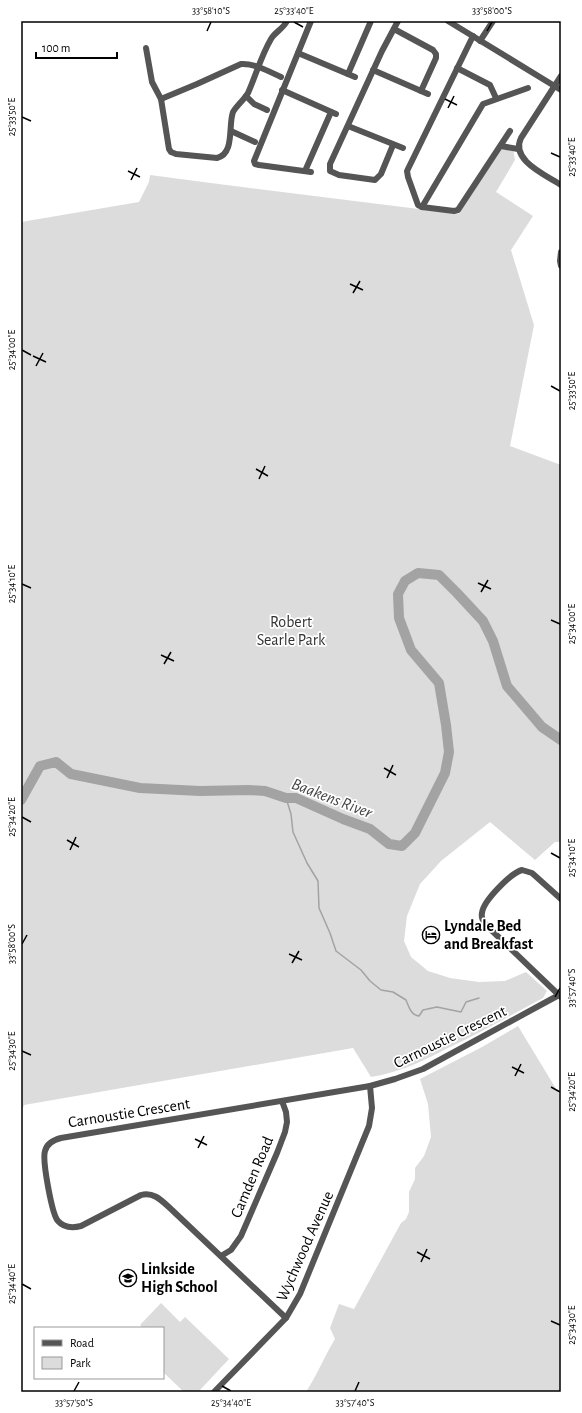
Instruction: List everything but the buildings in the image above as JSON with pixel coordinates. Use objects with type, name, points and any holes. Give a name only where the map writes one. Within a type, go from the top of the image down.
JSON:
[{"type":"street","points":[[146,48],[152,82],[161,99],[168,147],[170,151],[174,153],[220,158],[225,153],[230,139],[233,114],[246,96],[271,39],[287,21]]},
{"type":"street","points":[[282,90],[333,113],[308,172],[259,165],[255,164],[254,161],[282,90],[311,21]]},
{"type":"street","points":[[348,74],[371,21]]},
{"type":"street","points":[[394,145],[380,174],[375,180],[333,173],[330,170],[329,166],[373,70],[398,21]]},
{"type":"street","points":[[448,21],[561,90]]},
{"type":"street","points":[[480,41],[493,21]]},
{"type":"street","points":[[394,29],[433,50],[436,54],[435,61],[421,91]]},
{"type":"street","points":[[473,36],[407,171],[416,203],[422,207],[454,211],[458,210],[510,131]]},
{"type":"street","points":[[298,53],[354,77]]},
{"type":"street","points":[[161,99],[244,63],[281,77]]},
{"type":"street","points":[[457,68],[490,85],[496,98]]},
{"type":"street","points":[[373,70],[428,94]]},
{"type":"street","points":[[561,76],[521,138],[518,149],[520,155],[525,161],[561,185]]},
{"type":"street","points":[[422,207],[482,106],[486,102],[496,98],[528,88]]},
{"type":"street","points":[[246,96],[254,104],[268,110]]},
{"type":"street","points":[[348,126],[403,148]]},
{"type":"street","points":[[231,131],[255,142]]},
{"type":"street","points":[[500,146],[518,149]]},
{"type":"street","points":[[561,252],[561,266]]},
{"type":"street","points":[[560,996],[485,924],[482,920],[482,915],[484,906],[511,875],[519,871],[525,870],[532,873],[561,899]]},
{"type":"street","points":[[470,928],[485,924]]},
{"type":"street","name":"Carnoustie Crescent","points":[[286,1318],[164,1202],[150,1194],[141,1195],[81,1226],[71,1228],[61,1224],[53,1213],[44,1163],[45,1150],[49,1143],[61,1138],[370,1086],[395,1079],[423,1069],[560,996]]},
{"type":"street","name":"Wychwood Avenue","points":[[214,1392],[286,1318],[300,1294],[369,1126],[372,1108],[370,1086]]},
{"type":"street","name":"Camden Road","points":[[221,1256],[231,1250],[241,1236],[280,1146],[287,1122],[286,1112],[282,1101]]},
{"type":"green space","name":"Robert Searle Park","points":[[501,149],[513,149],[515,160],[496,192],[533,216],[511,250],[534,325],[510,446],[561,465],[561,842],[555,842],[535,860],[490,822],[441,861],[420,884],[407,916],[404,941],[411,957],[428,971],[450,978],[479,982],[505,981],[526,972],[547,991],[543,998],[472,1036],[420,1062],[382,1075],[371,1077],[353,1048],[24,1105],[21,1113],[21,222],[139,202],[149,182],[150,175],[459,214]]},
{"type":"green space","points":[[518,1026],[561,1097],[561,1392],[306,1392],[335,1339],[330,1328],[339,1304],[354,1309],[401,1223],[406,1219],[409,1212],[409,1192],[415,1179],[415,1168],[424,1156],[431,1137],[428,1104],[420,1079],[482,1047]]},
{"type":"green space","points":[[161,1303],[180,1322],[185,1317],[229,1359],[198,1392],[184,1392],[164,1373],[164,1327],[142,1327],[140,1325]]},
{"type":"waterway","name":"Baakens River","points":[[21,800],[40,766],[56,762],[71,774],[140,788],[200,791],[265,791],[286,798],[296,798],[343,819],[370,829],[389,844],[402,846],[415,833],[445,773],[449,752],[439,683],[411,650],[399,618],[398,594],[405,581],[418,573],[439,575],[483,621],[493,641],[507,686],[542,727],[561,740]]},
{"type":"waterway","points":[[286,798],[291,814],[293,832],[307,863],[318,881],[319,908],[336,951],[361,970],[370,981],[381,990],[393,992],[406,1000],[414,1014],[419,1016],[423,1010],[437,1007],[461,1012],[466,1002],[479,998]]},
{"type":"place","name":"Lyndale Bed and Breakfast","points":[[431,935]]},
{"type":"place","name":"Linkside High School","points":[[128,1278]]}]
